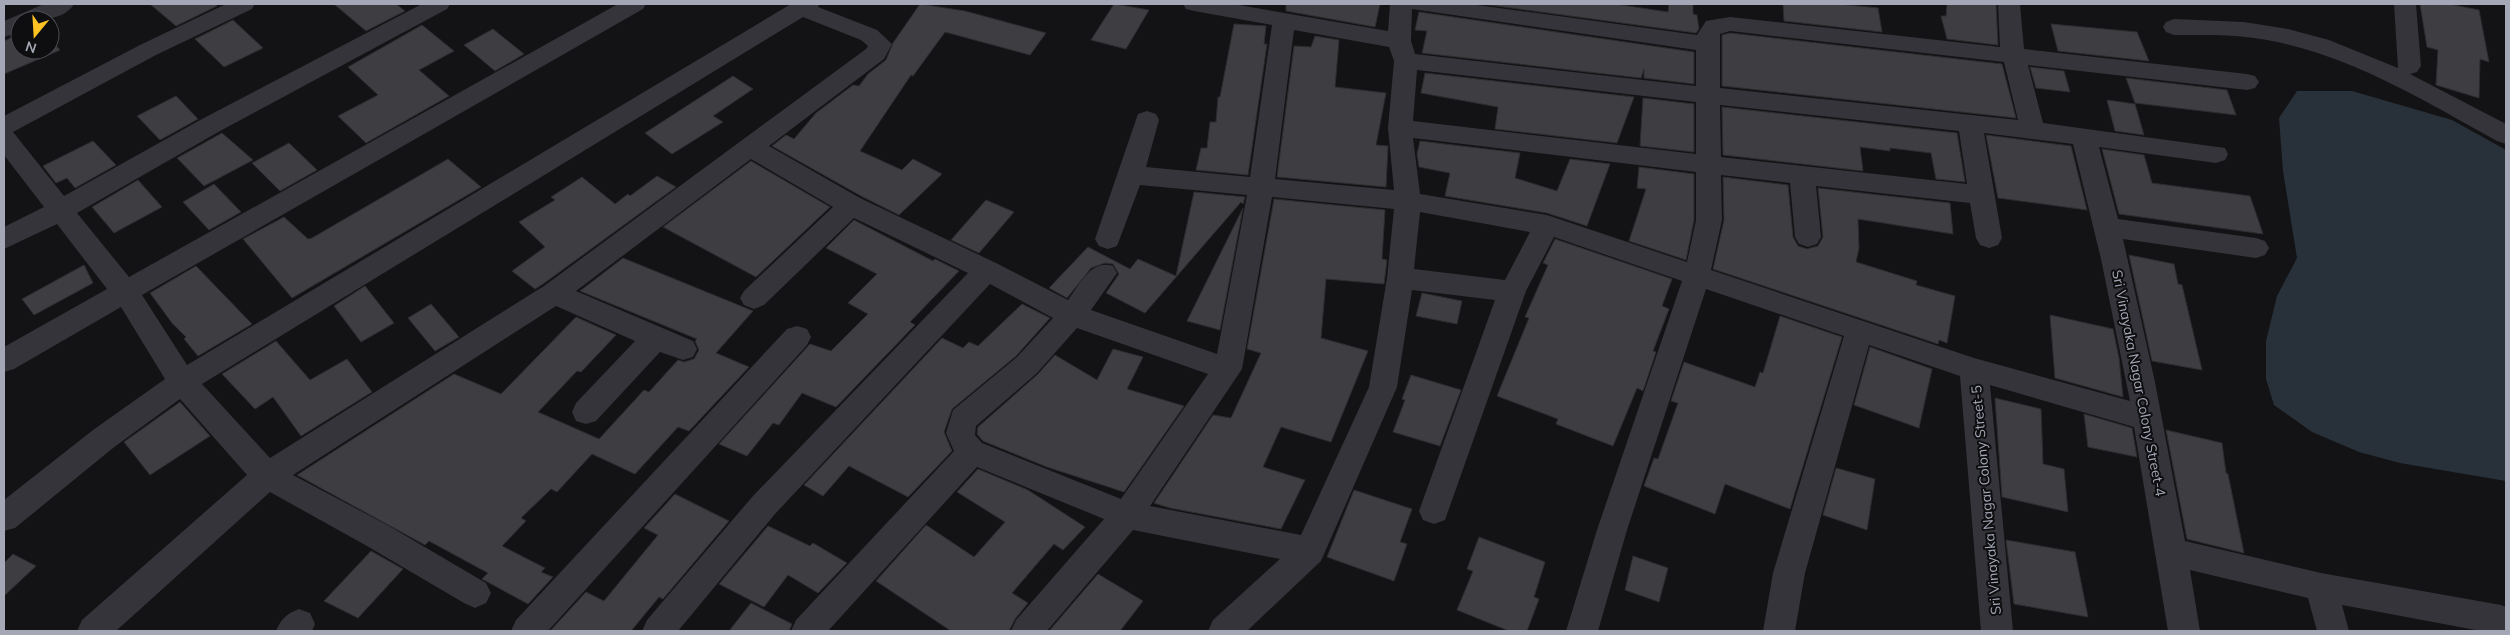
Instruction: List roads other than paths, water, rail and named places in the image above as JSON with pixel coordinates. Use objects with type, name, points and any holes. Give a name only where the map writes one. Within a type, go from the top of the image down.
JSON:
[{"type":"street","points":[[49,10],[63,4]]},
{"type":"street","points":[[4,126],[148,50],[244,4]]},
{"type":"street","points":[[4,239],[59,211],[146,160],[439,4]]},
{"type":"street","points":[[4,361],[126,293],[343,167],[635,4]]},
{"type":"street","points":[[1194,4],[1284,18],[1402,51],[1501,74],[2033,130],[2216,154]]},
{"type":"street","points":[[1224,631],[1310,550],[1383,387],[1400,278],[1408,201],[1400,128],[1401,4]]},
{"type":"street","points":[[1419,4],[1708,44]]},
{"type":"street","points":[[2009,4],[2008,13],[2015,56],[2033,130]]},
{"type":"street","points":[[2405,4],[2409,66]]},
{"type":"street","points":[[4,518],[103,439],[182,382],[804,6],[869,35],[880,44],[876,53],[866,62],[554,293],[267,476],[93,631]]},
{"type":"street","points":[[1027,631],[1127,515],[1228,369],[1261,186],[1284,18]]},
{"type":"street","points":[[1582,631],[1612,530],[1697,275],[1709,220],[1708,44],[1709,33],[1714,26],[1730,24],[2247,82]]},
{"type":"street","points":[[2174,27],[2254,30],[2346,55],[2423,90],[2506,135]]},
{"type":"street","points":[[1108,239],[1131,175],[1147,120]]},
{"type":"street","points":[[1970,123],[1989,238]]},
{"type":"street","points":[[1400,128],[1982,195]]},
{"type":"street","name":"Sri Vinayaka Nagar Colony Street-4","points":[[2084,137],[2108,227],[2146,418],[2184,631]]},
{"type":"street","points":[[4,138],[59,211],[126,293],[182,382],[267,476],[378,536],[475,593]]},
{"type":"street","points":[[751,147],[851,205],[987,270],[1072,315],[1228,369]]},
{"type":"street","points":[[1131,175],[1408,201],[1547,225],[1974,369],[2146,418]]},
{"type":"street","points":[[1802,175],[1808,237]]},
{"type":"street","points":[[754,298],[851,205]]},
{"type":"street","points":[[1434,511],[1512,292],[1547,225]]},
{"type":"street","points":[[2108,227],[2256,248]]},
{"type":"street","points":[[658,631],[764,505],[987,270]]},
{"type":"street","points":[[1104,273],[1072,315],[1027,364],[963,419],[959,429],[961,440],[972,452],[1127,515],[1310,550]]},
{"type":"street","points":[[1400,278],[1512,292]]},
{"type":"street","points":[[554,293],[683,349]]},
{"type":"street","points":[[1779,631],[1788,574],[1860,329]]},
{"type":"street","points":[[527,631],[797,337]]},
{"type":"street","points":[[586,412],[655,338]]},
{"type":"street","name":"Sri Vinayaka Nagar Colony Street-5","points":[[1974,369],[1997,631]]},
{"type":"street","points":[[807,631],[972,452]]},
{"type":"street","points":[[2171,552],[2322,587],[2501,620]]},
{"type":"street","points":[[2322,587],[2333,631]]}]
